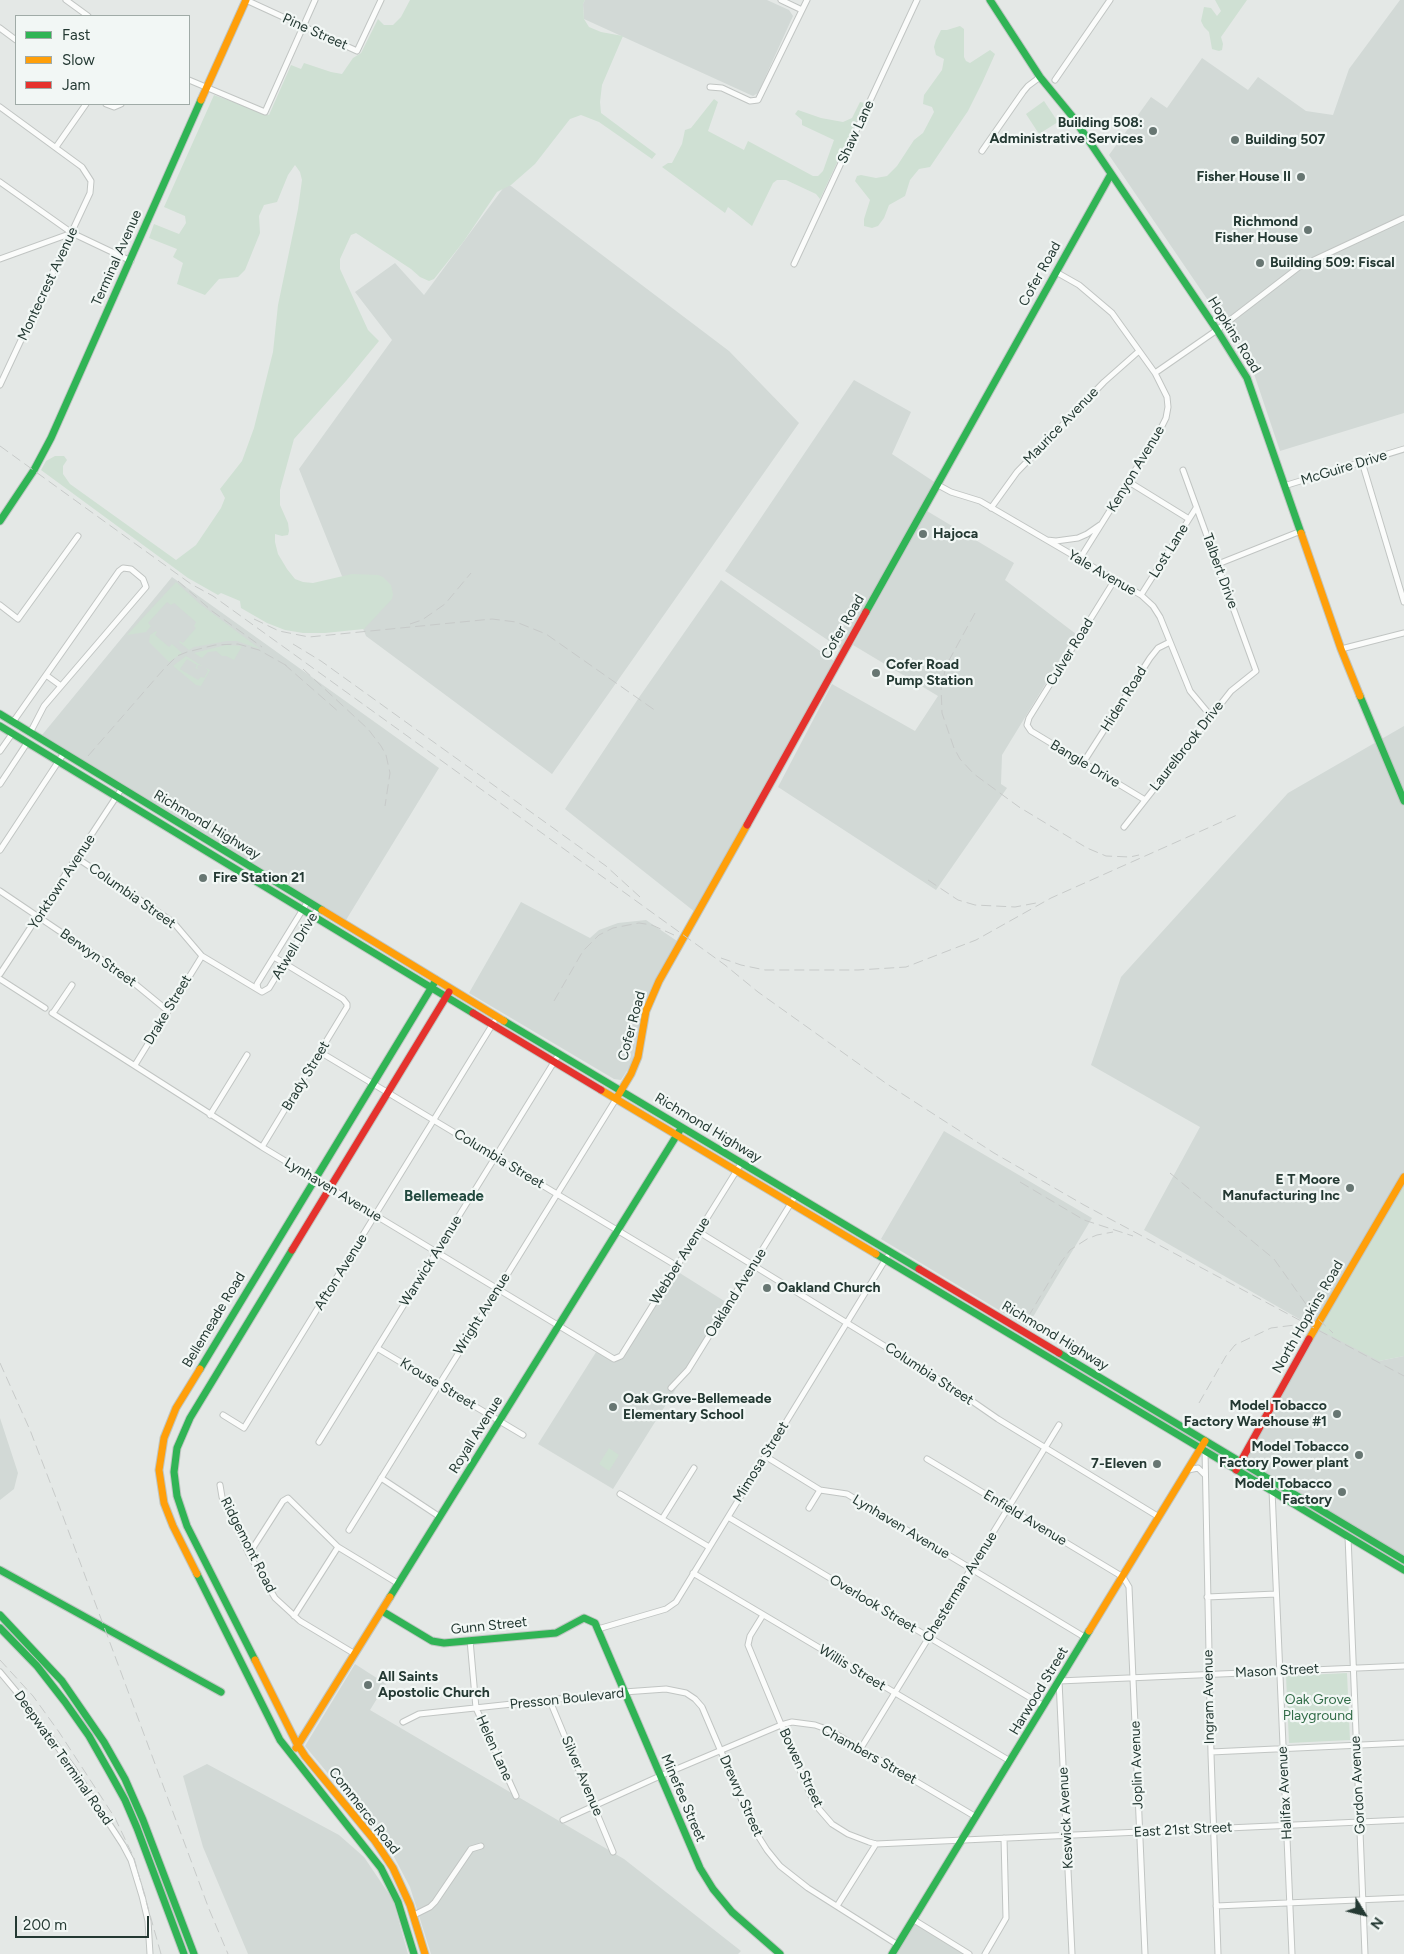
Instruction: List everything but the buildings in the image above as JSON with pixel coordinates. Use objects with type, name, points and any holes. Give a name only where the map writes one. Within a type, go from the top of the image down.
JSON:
[{"type":"main road","name":"Terminal Avenue","points":[[0,520],[43,453],[246,0]]},
{"type":"main road","name":"Hopkins Road","points":[[990,0],[1040,77],[1072,116],[1217,330],[1250,385],[1341,649],[1385,755],[1402,790]]},
{"type":"main road","name":"Cofer Road","points":[[616,1099],[638,1057],[646,1011],[659,981],[1111,174]]},
{"type":"main road","name":"Richmond Highway","points":[[0,714],[436,980],[1404,1560]]},
{"type":"main road","name":"Richmond Highway","points":[[0,726],[430,988],[1404,1570]]},
{"type":"main road","points":[[1402,790],[1404,801]]},
{"type":"main road","name":"Bellemeade Road","points":[[257,1694],[170,1519],[161,1488],[160,1454],[166,1430],[176,1408],[436,980]]},
{"type":"main road","points":[[329,1188],[451,988]]},
{"type":"main road","name":"Royall Avenue","points":[[291,1756],[682,1127]]},
{"type":"main road","name":"North Hopkins Road","points":[[1236,1470],[1315,1328],[1404,1177]]},
{"type":"main road","name":"Commerce Road","points":[[329,1188],[190,1418],[180,1440],[175,1464],[175,1488],[184,1519],[298,1746],[385,1854],[401,1882],[414,1915],[425,1954]]},
{"type":"main road","name":"Harwood Street","points":[[892,1954],[1159,1517],[1202,1451],[1205,1441]]},
{"type":"main road","points":[[0,1570],[221,1692]]},
{"type":"main road","name":"Gunn Street","points":[[382,1611],[432,1641],[444,1643],[556,1633],[584,1618],[590,1619],[598,1629]]},
{"type":"main road","points":[[0,1615],[62,1681],[104,1742],[126,1779],[194,1954]]},
{"type":"main road","points":[[0,1628],[37,1666],[90,1736],[125,1800],[184,1954]]},
{"type":"main road","name":"Minefee Street","points":[[598,1629],[696,1860],[708,1881],[732,1912],[780,1954]]},
{"type":"main road","name":"Commerce Road","points":[[257,1694],[280,1740],[291,1756],[381,1868],[398,1902],[414,1954]]},
{"type":"street","points":[[66,0],[87,15]]},
{"type":"street","name":"Pine Street","points":[[246,0],[357,51],[380,0]]},
{"type":"street","points":[[190,80],[265,112],[314,0]]},
{"type":"street","points":[[781,0],[802,10]]},
{"type":"street","points":[[710,87],[722,88],[750,101],[758,100],[807,0]]},
{"type":"street","name":"Shaw Lane","points":[[794,264],[918,0]]},
{"type":"street","points":[[1055,80],[1110,0]]},
{"type":"street","points":[[0,28],[15,39]]},
{"type":"street","points":[[982,151],[1023,92],[1040,77]]},
{"type":"street","points":[[0,106],[56,147],[85,105]]},
{"type":"street","name":"Montecrest Avenue","points":[[0,385],[90,193],[91,181],[82,167],[56,147]]},
{"type":"street","points":[[0,182],[72,233],[131,260]]},
{"type":"street","points":[[1155,373],[1217,330],[1308,262],[1404,218]]},
{"type":"street","points":[[0,259],[72,233]]},
{"type":"street","name":"Kenyon Avenue","points":[[1056,272],[1079,285],[1112,313],[1155,373],[1167,397],[1168,407],[1166,418],[1129,482],[1079,560]]},
{"type":"street","name":"Maurice Avenue","points":[[991,508],[1017,472],[1104,382],[1139,351]]},
{"type":"street","name":"McGuire Drive","points":[[1284,486],[1404,450]]},
{"type":"street","points":[[1362,462],[1404,602]]},
{"type":"street","name":"Talbert Drive","points":[[1183,470],[1256,671]]},
{"type":"street","points":[[1129,482],[1189,519]]},
{"type":"street","name":"Yale Avenue","points":[[938,485],[951,492],[980,501],[1044,540],[1142,595],[1153,606],[1160,617],[1190,691],[1210,715]]},
{"type":"street","name":"Lost Lane","points":[[1142,595],[1196,508]]},
{"type":"street","points":[[1044,540],[1056,541],[1078,538],[1102,523]]},
{"type":"street","points":[[1218,564],[1301,531]]},
{"type":"street","points":[[0,605],[18,619],[78,536]]},
{"type":"street","points":[[13,722],[119,571],[123,568],[131,569],[143,579],[146,587],[44,706],[30,732]]},
{"type":"street","name":"Culver Road","points":[[1027,725],[1029,718],[1114,580]]},
{"type":"street","points":[[1341,649],[1404,633]]},
{"type":"street","name":"Hiden Road","points":[[1084,763],[1150,658],[1158,648],[1170,642]]},
{"type":"street","name":"Laurelbrook Drive","points":[[1124,827],[1210,715],[1231,691],[1256,671]]},
{"type":"street","points":[[46,675],[61,686]]},
{"type":"street","name":"Bangle Drive","points":[[1027,725],[1031,731],[1145,800]]},
{"type":"street","points":[[0,751],[12,734]]},
{"type":"street","points":[[0,784],[27,743]]},
{"type":"street","points":[[0,850],[64,753]]},
{"type":"street","name":"Yorktown Avenue","points":[[0,974],[122,788]]},
{"type":"street","name":"Columbia Street","points":[[77,858],[173,922],[202,956],[258,989]]},
{"type":"street","name":"Berwyn Street","points":[[0,891],[123,974],[168,1011]]},
{"type":"street","name":"Atwell Drive","points":[[308,901],[257,984],[258,989],[262,992],[267,990],[318,908]]},
{"type":"street","name":"Drake Street","points":[[136,1066],[202,956]]},
{"type":"street","points":[[274,957],[284,963]]},
{"type":"street","name":"Brady Street","points":[[262,1147],[346,1010],[347,1004],[343,999],[284,963]]},
{"type":"street","points":[[0,979],[45,1008]]},
{"type":"street","name":"Lynhaven Avenue","points":[[72,985],[53,1013],[210,1115],[329,1188],[611,1357],[618,1358]]},
{"type":"street","name":"Afton Avenue","points":[[223,1415],[244,1428],[498,1017]]},
{"type":"street","name":"Columbia Street","points":[[320,1052],[677,1266]]},
{"type":"street","name":"Warwick Avenue","points":[[319,1442],[559,1054]]},
{"type":"street","points":[[210,1115],[247,1055]]},
{"type":"street","name":"Wright Avenue","points":[[349,1530],[616,1099]]},
{"type":"street","name":"Webber Avenue","points":[[618,1358],[742,1162]]},
{"type":"street","name":"Oakland Avenue","points":[[671,1388],[688,1370],[796,1195]]},
{"type":"street","name":"Columbia Street","points":[[699,1232],[1159,1517]]},
{"type":"street","name":"Mimosa Street","points":[[598,1629],[670,1607],[676,1602],[891,1252]]},
{"type":"street","name":"Krouse Street","points":[[377,1348],[523,1436]]},
{"type":"street","name":"Chesterman Avenue","points":[[862,1748],[1059,1426]]},
{"type":"street","name":"Ingram Avenue","points":[[1202,1451],[1210,1752],[1218,1954]]},
{"type":"street","name":"Lynhaven Avenue","points":[[765,1456],[820,1490],[847,1494],[1086,1638]]},
{"type":"street","name":"Enfield Avenue","points":[[927,1459],[1123,1577]]},
{"type":"street","points":[[662,1519],[694,1468]]},
{"type":"street","points":[[1188,1470],[1198,1468],[1204,1474]]},
{"type":"street","points":[[381,1478],[440,1517]]},
{"type":"street","points":[[1271,1491],[1275,1484]]},
{"type":"street","name":"Ridgemont Road","points":[[220,1485],[222,1498],[249,1554],[272,1594],[294,1616],[355,1654]]},
{"type":"street","points":[[809,1508],[820,1490]]},
{"type":"street","name":"Halifax Avenue","points":[[1271,1491],[1292,1954]]},
{"type":"street","points":[[620,1494],[709,1547]]},
{"type":"street","points":[[249,1554],[283,1501],[288,1498],[338,1547],[358,1561],[399,1584]]},
{"type":"street","name":"Overlook Street","points":[[728,1517],[1044,1706]]},
{"type":"street","name":"Gordon Avenue","points":[[1347,1526],[1366,1954]]},
{"type":"street","points":[[294,1616],[338,1547]]},
{"type":"street","name":"Willis Street","points":[[693,1573],[1010,1761]]},
{"type":"street","name":"Joplin Avenue","points":[[1123,1577],[1129,1587],[1145,1954]]},
{"type":"street","points":[[1207,1597],[1276,1594]]},
{"type":"street","name":"Bowen Street","points":[[763,1614],[750,1636],[748,1644],[810,1794],[823,1814],[842,1831],[876,1844],[962,1840]]},
{"type":"street","name":"Helen Lane","points":[[470,1640],[476,1708],[516,1796]]},
{"type":"street","name":"Mason Street","points":[[1060,1681],[1404,1666]]},
{"type":"street","name":"Deepwater Terminal Road","points":[[0,1672],[25,1702],[73,1768],[123,1846],[130,1860],[142,1896],[148,1921],[150,1954]]},
{"type":"street","name":"Keswick Avenue","points":[[1060,1681],[1072,1954]]},
{"type":"street","name":"Presson Boulevard","points":[[402,1722],[419,1714],[624,1692],[674,1689],[686,1693],[699,1703]]},
{"type":"street","name":"Silver Avenue","points":[[550,1701],[613,1852]]},
{"type":"street","name":"Drewry Street","points":[[699,1703],[753,1826],[767,1850],[780,1866],[794,1878],[898,1944]]},
{"type":"street","name":"Chambers Street","points":[[563,1820],[594,1804],[792,1722],[815,1725],[829,1730],[976,1817]]},
{"type":"street","points":[[1210,1752],[1404,1743]]},
{"type":"street","name":"East 21st Street","points":[[962,1840],[1404,1820]]},
{"type":"street","points":[[985,1954],[1006,1918],[1004,1838]]},
{"type":"street","points":[[837,1906],[876,1844]]},
{"type":"street","points":[[414,1915],[430,1907],[435,1902],[471,1849],[481,1846]]},
{"type":"street","points":[[1216,1906],[1404,1898]]},
{"type":"street","points":[[914,1920],[969,1954]]},
{"type":"shaded area","points":[[585,0],[767,0],[789,10],[793,16],[758,93],[753,96],[584,19],[583,4]]},
{"type":"shaded area","points":[[1400,0],[1404,0],[1404,413],[1280,451],[1250,362],[1109,155],[1151,97],[1167,108],[1202,58],[1248,90],[1258,77],[1306,111],[1333,115],[1349,69]]},
{"type":"shaded area","points":[[507,183],[729,351],[799,423],[552,774],[366,636],[299,469],[392,340],[355,292],[395,263],[424,295]]},
{"type":"shaded area","points":[[854,380],[911,412],[892,454],[936,483],[841,649],[725,571]]},
{"type":"shaded area","points":[[927,511],[1014,563],[1005,580],[1076,634],[1002,755],[1001,784],[1007,788],[936,890],[778,787],[832,684],[915,731],[938,696],[853,645]]},
{"type":"shaded area","points":[[172,577],[439,768],[346,920],[42,735]]},
{"type":"shaded area","points":[[721,580],[834,661],[695,912],[565,809],[640,696]]},
{"type":"shaded area","points":[[1404,726],[1404,1182],[1379,1361],[1404,1356],[1404,1566],[1238,1466],[1315,1328],[1144,1230],[1200,1127],[1091,1065],[1121,977],[1288,793]]},
{"type":"shaded area","points":[[521,902],[590,938],[599,930],[618,923],[646,920],[677,941],[643,1005],[632,1063],[621,1080],[614,1079],[469,993]]},
{"type":"shaded area","points":[[944,1131],[1092,1218],[1027,1327],[881,1239]]},
{"type":"shaded area","name":"Oak Grove-Bellemeade Elementary School","points":[[675,1270],[729,1304],[613,1489],[538,1444],[598,1349],[618,1359]]},
{"type":"shaded area","points":[[0,1418],[18,1473],[14,1489],[0,1500]]},
{"type":"shaded area","points":[[355,1664],[386,1684],[370,1710],[624,1859],[741,1951],[738,1954],[431,1954],[410,1887],[391,1851],[305,1746]]},
{"type":"shaded area","points":[[207,1764],[339,1835],[364,1857],[393,1900],[408,1954],[248,1954],[203,1847],[183,1776]]},
{"type":"shaded area","points":[[914,1919],[971,1954],[892,1954]]},
{"type":"green space","points":[[410,0],[585,0],[583,4],[584,19],[589,27],[601,32],[623,36],[602,85],[601,113],[656,154],[652,159],[599,122],[581,115],[570,119],[535,164],[511,185],[497,192],[464,241],[434,279],[429,281],[420,277],[356,233],[351,235],[340,259],[340,269],[368,330],[379,341],[294,439],[280,490],[280,505],[288,523],[289,531],[288,535],[275,534],[275,542],[278,554],[295,579],[313,583],[352,574],[378,575],[391,585],[393,594],[392,599],[364,629],[325,633],[303,633],[285,630],[267,623],[241,608],[240,601],[221,593],[218,595],[188,578],[41,470],[46,461],[55,456],[64,456],[67,460],[63,466],[63,474],[70,484],[176,560],[196,545],[221,508],[225,498],[220,489],[242,461],[254,428],[273,352],[278,305],[298,209],[302,180],[300,172],[295,165],[288,175],[277,202],[264,205],[259,216],[260,233],[245,270],[238,277],[219,279],[205,295],[177,284],[183,263],[173,257],[177,249],[149,238],[154,224],[179,234],[186,223],[185,216],[164,207],[214,95],[269,115],[291,65],[301,69],[304,63],[342,74],[353,58],[361,53],[378,19],[384,25],[393,25],[401,17]]},
{"type":"green space","points":[[1215,0],[1247,0],[1221,37],[1223,44],[1222,50],[1219,51],[1212,49],[1209,32],[1201,21],[1204,7],[1211,8],[1217,16],[1221,11]]},
{"type":"green space","points":[[960,26],[964,29],[964,57],[966,61],[970,63],[990,50],[995,54],[982,83],[968,111],[930,167],[919,169],[910,180],[905,196],[889,205],[884,218],[878,226],[872,228],[864,226],[864,219],[870,200],[855,181],[857,176],[876,178],[887,176],[897,166],[914,140],[923,133],[934,112],[932,107],[923,104],[924,95],[942,70],[944,59],[936,55],[934,47],[936,40],[941,30]]},
{"type":"green space","points":[[714,99],[718,102],[708,131],[744,150],[748,141],[813,176],[818,176],[823,171],[834,140],[802,125],[802,120],[795,114],[798,110],[821,118],[843,122],[852,118],[860,102],[865,103],[820,199],[816,194],[786,180],[777,180],[773,183],[752,226],[728,207],[725,213],[662,167],[672,163],[682,144],[685,130],[691,128]]},
{"type":"green space","points":[[1044,101],[1058,122],[1039,134],[1026,114]]},
{"type":"green space","points":[[176,582],[200,604],[260,649],[237,641],[227,641],[194,647],[189,650],[179,642],[183,643],[196,628],[194,626],[196,622],[174,603],[171,605],[167,602],[148,623],[151,626],[146,632],[127,635]]},
{"type":"green space","points":[[156,631],[155,635],[169,647],[172,644],[182,653],[169,662],[149,642],[150,635]]},
{"type":"green space","points":[[226,645],[242,646],[234,660],[222,656],[216,651],[208,652],[202,658],[194,653]]},
{"type":"green space","points":[[186,656],[202,666],[198,665],[197,668],[200,670],[195,668],[197,665],[187,659],[180,669],[198,680],[201,677],[204,678],[208,671],[206,668],[210,670],[201,686],[196,685],[173,666]]},
{"type":"green space","points":[[1404,1182],[1404,1356],[1379,1361],[1316,1328]]},
{"type":"green space","points":[[609,1448],[619,1455],[609,1471],[599,1464]]},
{"type":"green space","name":"Oak Grove Playground","points":[[1347,1673],[1350,1740],[1289,1743],[1286,1676]]},
{"type":"railway","points":[[0,446],[191,584],[213,596],[887,1084],[994,1153],[1084,1205],[1404,1376]]},
{"type":"railway","points":[[410,624],[422,620],[445,604],[471,573]]},
{"type":"railway","points":[[178,581],[212,611],[262,647]]},
{"type":"railway","points":[[975,613],[947,664],[941,686],[942,713],[954,748],[960,759],[974,774],[1019,807],[1087,848],[1106,856],[1130,857],[1139,855]]},
{"type":"railway","points":[[254,619],[279,631],[309,637],[492,619],[516,622],[546,634],[656,711]]},
{"type":"railway","points":[[88,756],[177,656],[215,645],[238,644],[259,650],[289,667]]},
{"type":"railway","points":[[293,644],[321,661],[606,866],[640,897]]},
{"type":"railway","points":[[284,664],[340,713]]},
{"type":"railway","points":[[303,669],[368,729],[381,746],[386,755],[390,773],[385,806]]},
{"type":"railway","points":[[721,958],[765,970],[858,970],[906,967],[976,940],[1051,898],[1237,815]]},
{"type":"railway","points":[[928,880],[958,900],[975,905],[1015,907],[1036,903]]},
{"type":"railway","points":[[554,1001],[583,951],[599,935],[613,928],[639,923],[652,925],[674,935]]},
{"type":"railway","points":[[1170,1173],[1274,1259],[1313,1314],[1333,1333]]},
{"type":"railway","points":[[1020,1182],[1084,1220],[1133,1236]]},
{"type":"railway","points":[[1028,1317],[1070,1250],[1087,1239],[1113,1232]]},
{"type":"railway","points":[[1199,1403],[1226,1356],[1235,1345],[1271,1328],[1295,1325],[1306,1328]]},
{"type":"railway","points":[[0,1363],[30,1430],[209,1909],[228,1954]]},
{"type":"railway","points":[[0,1660],[33,1696],[115,1818],[134,1858],[161,1954]]},
{"type":"traffic: fast","points":[[990,0],[1040,77],[1072,116],[1089,141],[1217,330],[1247,378],[1301,533]]},
{"type":"traffic: fast","points":[[0,521],[34,470],[51,438],[201,100]]},
{"type":"traffic: fast","points":[[866,612],[1111,174]]},
{"type":"traffic: fast","points":[[1360,696],[1404,801]]},
{"type":"traffic: fast","points":[[0,714],[322,910]]},
{"type":"traffic: fast","points":[[0,726],[473,1013]]},
{"type":"traffic: fast","points":[[200,1369],[436,980]]},
{"type":"traffic: fast","points":[[504,1021],[919,1269]]},
{"type":"traffic: fast","points":[[390,1597],[680,1130]]},
{"type":"traffic: fast","points":[[255,1660],[187,1526],[177,1496],[174,1472],[177,1448],[190,1418],[292,1250]]},
{"type":"traffic: fast","points":[[876,1254],[1404,1570]]},
{"type":"traffic: fast","points":[[1059,1353],[1404,1560]]},
{"type":"traffic: fast","points":[[0,1570],[221,1692]]},
{"type":"traffic: fast","points":[[197,1574],[280,1740],[381,1868],[398,1902],[414,1954]]},
{"type":"traffic: fast","points":[[382,1611],[432,1641],[444,1643],[556,1633],[584,1618],[595,1623],[700,1868],[713,1889],[732,1912],[780,1954]]},
{"type":"traffic: fast","points":[[0,1615],[62,1681],[104,1742],[125,1779],[143,1820],[194,1954]]},
{"type":"traffic: fast","points":[[0,1628],[37,1666],[65,1702],[89,1736],[110,1773],[125,1800],[137,1828],[184,1954]]},
{"type":"traffic: fast","points":[[892,1954],[1089,1631]]},
{"type":"traffic: slow","points":[[201,100],[246,0]]},
{"type":"traffic: slow","points":[[1301,533],[1341,649],[1360,696]]},
{"type":"traffic: slow","points":[[616,1099],[631,1074],[638,1057],[646,1011],[659,981],[747,825]]},
{"type":"traffic: slow","points":[[322,910],[504,1021]]},
{"type":"traffic: slow","points":[[601,1090],[876,1254]]},
{"type":"traffic: slow","points":[[1309,1339],[1404,1177]]},
{"type":"traffic: slow","points":[[197,1574],[173,1526],[164,1503],[159,1470],[164,1438],[176,1408],[200,1369]]},
{"type":"traffic: slow","points":[[1089,1631],[1205,1441]]},
{"type":"traffic: slow","points":[[296,1748],[390,1597]]},
{"type":"traffic: slow","points":[[255,1660],[296,1742],[305,1756],[375,1841],[393,1868],[410,1905],[425,1954]]},
{"type":"traffic: jam","points":[[747,825],[866,612]]},
{"type":"traffic: jam","points":[[292,1250],[449,992]]},
{"type":"traffic: jam","points":[[473,1013],[601,1090]]},
{"type":"traffic: jam","points":[[919,1269],[1059,1353]]},
{"type":"traffic: jam","points":[[1236,1470],[1309,1339]]},
{"type":"place","name":"Building 508: Administrative Services","points":[[1153,131]]},
{"type":"place","name":"Building 507","points":[[1235,140]]},
{"type":"place","name":"Fisher House II","points":[[1301,177]]},
{"type":"place","name":"Richmond Fisher House","points":[[1308,230]]},
{"type":"place","name":"Building 509: Fiscal","points":[[1260,263]]},
{"type":"place","name":"Hajoca","points":[[923,534]]},
{"type":"place","name":"Cofer Road Pump Station","points":[[876,673]]},
{"type":"place","name":"Fire Station 21","points":[[203,878]]},
{"type":"place","name":"E T Moore Manufacturing Inc","points":[[1350,1188]]},
{"type":"place","name":"Oakland Church","points":[[767,1288]]},
{"type":"place","name":"Oak Grove-Bellemeade Elementary School","points":[[613,1407]]},
{"type":"place","name":"Model Tobacco Factory Warehouse #1","points":[[1337,1414]]},
{"type":"place","name":"Model Tobacco Factory Power plant","points":[[1359,1455]]},
{"type":"place","name":"7-Eleven","points":[[1157,1464]]},
{"type":"place","name":"Model Tobacco Factory","points":[[1342,1492]]},
{"type":"place","name":"All Saints Apostolic Church","points":[[368,1685]]},
{"type":"district","name":"Bellemeade","points":[[444,1197]]}]
